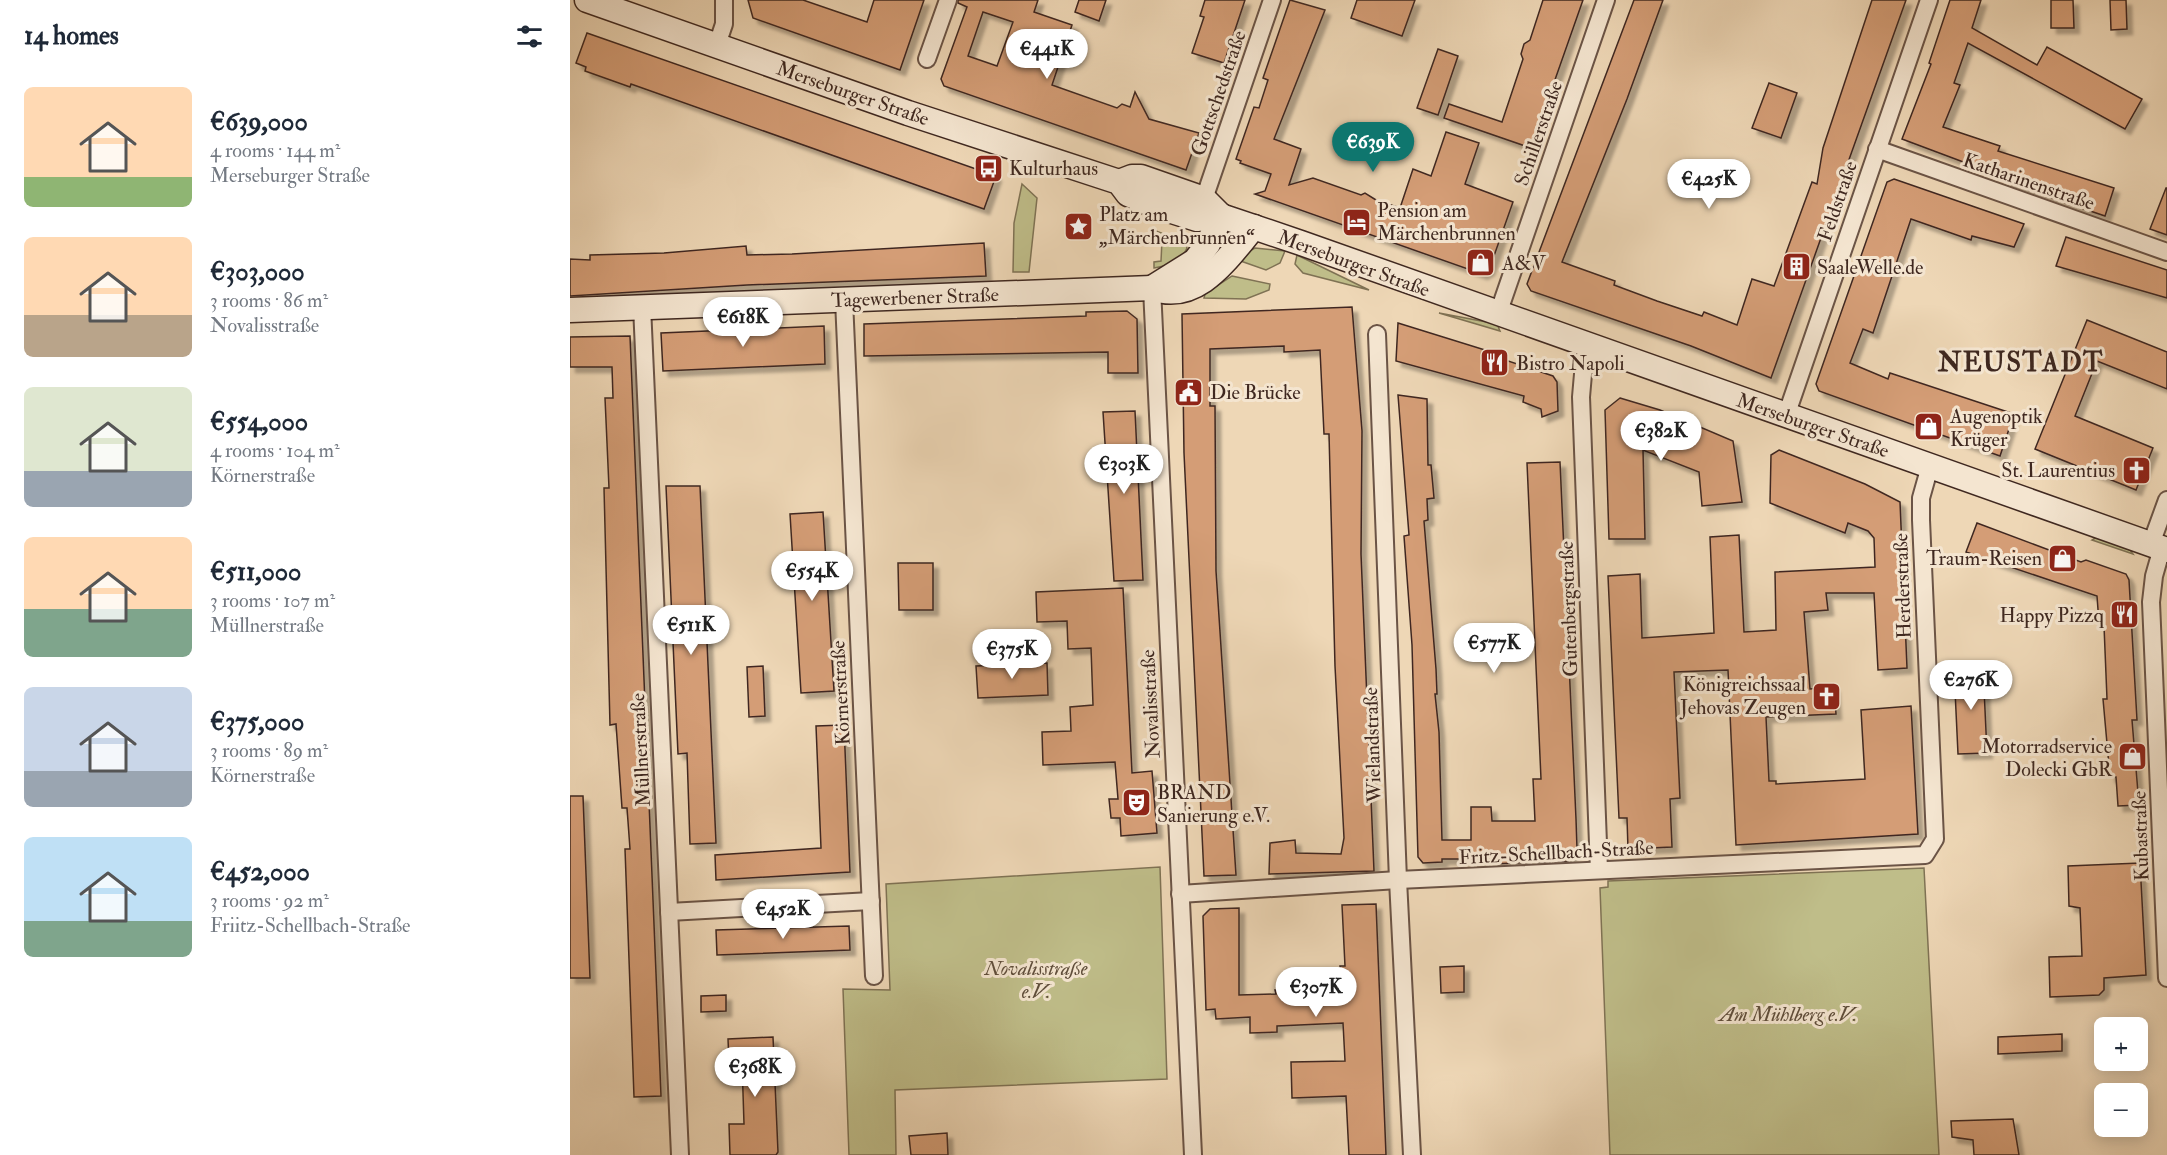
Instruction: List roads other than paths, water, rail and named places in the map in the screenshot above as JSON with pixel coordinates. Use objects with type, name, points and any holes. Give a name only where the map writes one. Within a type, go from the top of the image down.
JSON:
[{"type":"main road","name":"Merseburger Straße","points":[[587,0],[1006,146],[1119,182],[1128,194],[1156,206],[1197,219],[1212,208],[1254,227],[2160,548]]},
{"type":"main road","points":[[1152,288],[1195,261],[1208,243],[1212,208]]},
{"type":"main road","name":"Tagewerbener Straße","points":[[570,310],[1152,288],[1174,292],[1207,279],[1254,227]]},
{"type":"street","points":[[717,45],[724,24],[724,0]]},
{"type":"street","points":[[927,59],[948,0]]},
{"type":"street","name":"Gottschedstraße","points":[[1212,208],[1272,0]]},
{"type":"street","name":"Schillerstraße","points":[[1498,314],[1606,0]]},
{"type":"street","name":"Feldstraße","points":[[1786,416],[1929,0]]},
{"type":"street","name":"Katharinenstraße","points":[[1877,149],[2167,252]]},
{"type":"street","name":"Novalisstraße","points":[[1152,288],[1194,1155]]},
{"type":"street","name":"Körnerstraße","points":[[844,300],[874,976]]},
{"type":"street","name":"Müllnerstraße","points":[[642,306],[680,1155]]},
{"type":"street","name":"Wielandstraße","points":[[1377,334],[1398,880],[1412,1155]]},
{"type":"street","name":"Gutenbergstraße","points":[[1592,348],[1582,375],[1581,397],[1599,870]]},
{"type":"street","name":"Herderstraße","points":[[1930,466],[1920,504],[1935,839],[1931,848]]},
{"type":"street","name":"Kubastraße","points":[[2167,500],[2151,602],[2167,978]]},
{"type":"street","name":"Fritz-Schellbach-Straße","points":[[1180,894],[1398,880],[1914,857],[1925,855],[1931,848]]},
{"type":"street","points":[[669,912],[871,901]]},
{"type":"place","name":"Kulturhaus","points":[[988,168]]},
{"type":"place","name":"Pension am Märchenbrunnen","points":[[1356,222]]},
{"type":"place","name":"Platz am „Märchenbrunnen“","points":[[1078,226]]},
{"type":"place","name":"A&V","points":[[1481,263]]},
{"type":"place","name":"SaaleWelle.de","points":[[1796,267]]},
{"type":"place","name":"Bistro Napoli","points":[[1495,363]]},
{"type":"place","name":"Die Brücke","points":[[1189,392]]},
{"type":"place","name":"Augenoptik Krüger","points":[[1929,427]]},
{"type":"place","name":"St. Laurentius","points":[[2136,470]]},
{"type":"place","name":"Traum-Reisen","points":[[2063,558]]},
{"type":"place","name":"Happy Pizzq","points":[[2125,615]]},
{"type":"place","name":"Königreichssaal Jehovas Zeugen","points":[[1827,696]]},
{"type":"place","name":"Motorradservice Dolecki GbR","points":[[2133,757]]},
{"type":"place","name":"BRAND Sanierung e.V.","points":[[1136,803]]},
{"type":"district","name":"NEUSTADT","points":[[2021,362]]},
{"type":"park label","name":"Novalisstraße e.V.","points":[[1036,980]]},
{"type":"park label","name":"Am Mühlberg e.V.","points":[[1788,1014]]}]
